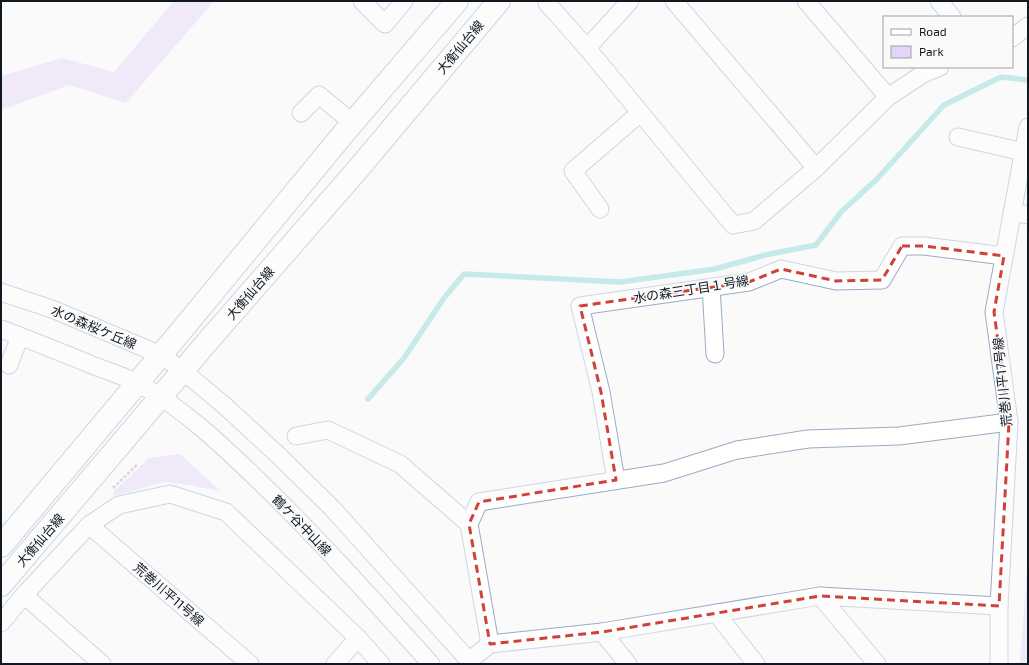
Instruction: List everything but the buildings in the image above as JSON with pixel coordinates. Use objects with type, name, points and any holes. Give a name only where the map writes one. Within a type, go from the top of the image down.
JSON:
[{"type":"main road","name":"大衡仙台線","points":[[1,546],[353,123],[457,1]]},
{"type":"main road","name":"大衡仙台線","points":[[1,585],[183,371],[358,169],[499,1]]},
{"type":"street","points":[[362,1],[385,24],[404,1]]},
{"type":"street","points":[[587,48],[630,1]]},
{"type":"street","points":[[674,1],[816,168]]},
{"type":"street","points":[[806,1],[888,97]]},
{"type":"street","points":[[939,1],[951,16]]},
{"type":"street","points":[[547,3],[587,48],[733,225],[754,221],[816,168],[888,97],[923,74],[938,68]]},
{"type":"street","points":[[1013,37],[1028,26]]},
{"type":"street","points":[[300,114],[320,94],[353,123]]},
{"type":"street","points":[[600,209],[573,171],[640,113]]},
{"type":"street","name":"荒巻川平17号線","points":[[999,664],[999,606],[1008,422],[994,312],[1004,256],[1020,214],[1023,152],[1028,127]]},
{"type":"street","points":[[958,137],[1023,152]]},
{"type":"street","name":"水の森三丁目１号線","points":[[616,480],[601,392],[580,306],[749,282],[781,269],[836,281],[882,280],[902,246],[924,246],[1004,256]]},
{"type":"street","points":[[711,287],[715,354]]},
{"type":"street","name":"水の森桜ケ丘線","points":[[1,292],[52,309],[160,355],[183,371],[231,411],[332,508],[471,662]]},
{"type":"street","points":[[1,329],[58,350],[138,383],[161,397]]},
{"type":"street","points":[[9,365],[20,336]]},
{"type":"street","name":"鶴ケ谷中山線","points":[[161,397],[230,453],[280,501],[368,594],[431,664]]},
{"type":"street","points":[[490,644],[469,524],[479,502],[664,473],[737,450],[808,439],[899,436],[1008,422]]},
{"type":"street","points":[[296,436],[328,430],[400,464],[469,524]]},
{"type":"street","points":[[1,623],[24,595],[89,525],[119,505],[170,494],[226,512],[358,638],[382,664]]},
{"type":"street","name":"荒巻川平11号線","points":[[89,525],[250,664]]},
{"type":"street","points":[[24,595],[102,664]]},
{"type":"street","points":[[471,662],[490,644],[602,632],[820,596],[999,606]]},
{"type":"street","points":[[820,596],[877,664]]},
{"type":"street","points":[[716,614],[756,664]]},
{"type":"street","points":[[602,632],[628,664]]},
{"type":"street","points":[[335,664],[358,638]]},
{"type":"highlighted area","points":[[902,246],[924,246],[1004,256],[994,312],[1009,422],[999,606],[820,596],[602,632],[490,644],[469,524],[479,502],[616,480],[601,392],[580,306],[749,282],[781,269],[836,281],[882,280]]},
{"type":"green space","points":[[174,1],[214,1],[126,103],[69,85],[1,110],[1,76],[62,58],[114,72]]},
{"type":"green space","points":[[180,454],[220,491],[164,482],[114,496],[114,491],[149,458]]},
{"type":"green space","points":[[1028,555],[1028,664],[1020,664]]},
{"type":"waterway","points":[[368,399],[404,358],[444,298],[464,274],[620,282],[715,269],[765,255],[816,245],[841,212],[877,179],[944,105],[1001,77],[1028,80]]}]
